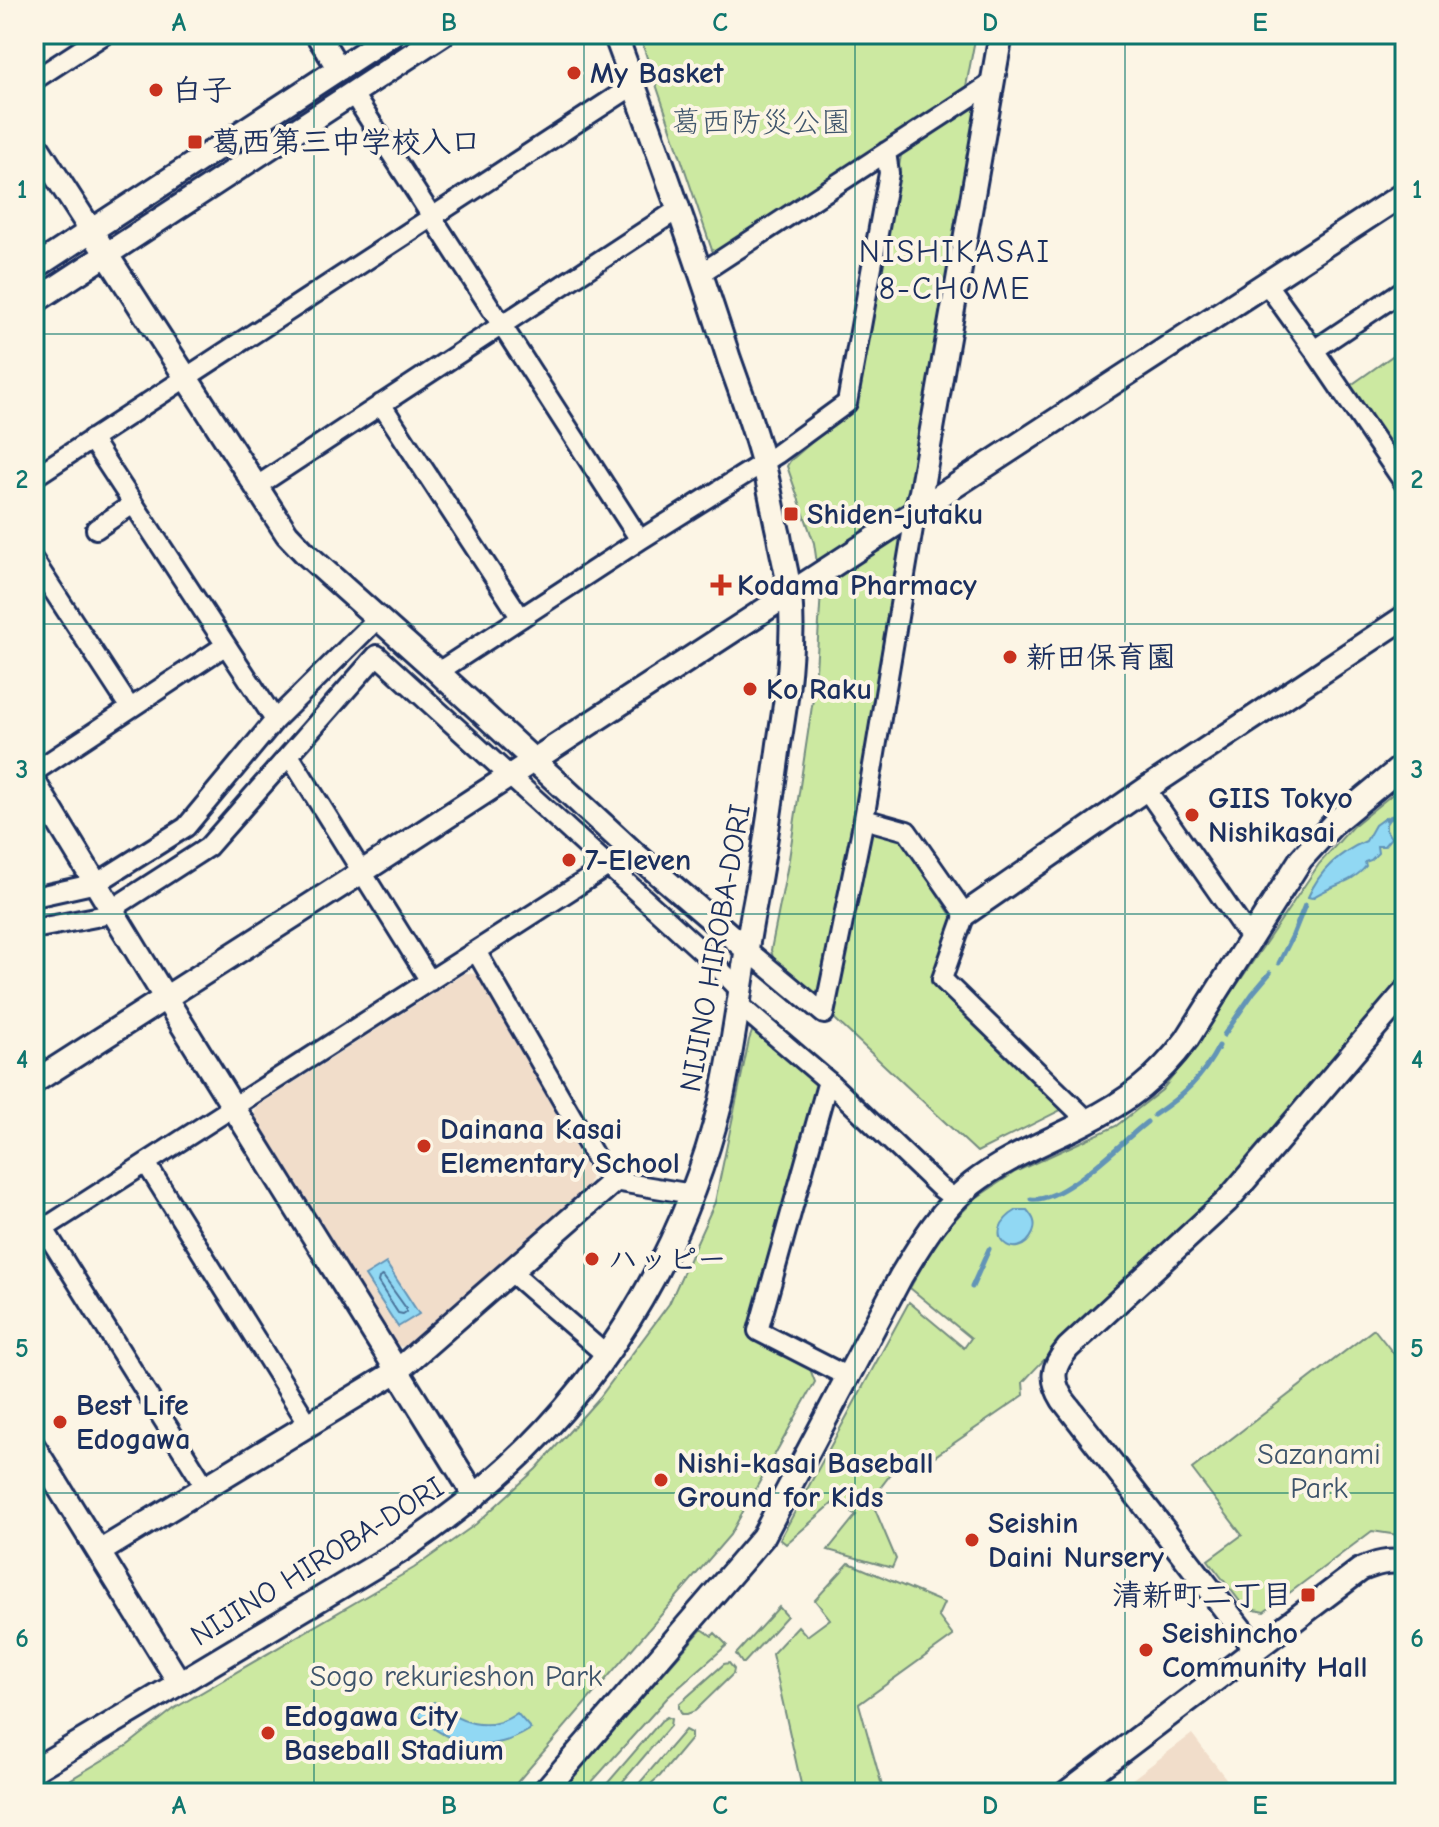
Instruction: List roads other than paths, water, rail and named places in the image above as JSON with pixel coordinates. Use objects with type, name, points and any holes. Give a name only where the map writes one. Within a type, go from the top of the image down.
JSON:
[{"type":"street","points":[[34,80],[105,34]]},
{"type":"street","points":[[317,34],[339,69]]},
{"type":"street","points":[[34,268],[392,34]]},
{"type":"street","points":[[34,302],[443,34]]},
{"type":"street","name":"NIJINO HIROBA-DORI","points":[[34,1770],[397,1553],[437,1526],[512,1464],[546,1430],[606,1355],[654,1277],[692,1194],[709,1146],[721,1097],[763,858],[789,681],[790,592],[763,463],[680,208],[615,34]]},
{"type":"street","points":[[34,142],[287,534],[634,853],[824,1014],[864,819],[1001,34]]},
{"type":"street","points":[[1403,34],[1405,41]]},
{"type":"street","points":[[701,273],[992,83]]},
{"type":"street","points":[[34,477],[634,85]]},
{"type":"street","points":[[353,94],[640,540]]},
{"type":"street","points":[[438,672],[763,463],[847,403],[889,173],[886,152]]},
{"type":"street","points":[[34,1082],[1405,193]]},
{"type":"street","points":[[257,486],[680,208]]},
{"type":"street","points":[[1266,283],[1405,484]]},
{"type":"street","points":[[1314,350],[1405,289]]},
{"type":"street","points":[[381,404],[521,618]]},
{"type":"street","points":[[91,439],[275,720]]},
{"type":"street","points":[[96,529],[133,504]]},
{"type":"street","points":[[34,561],[130,708]]},
{"type":"street","points":[[1088,1121],[942,979],[965,914],[1405,617]]},
{"type":"street","points":[[34,897],[97,883],[186,827],[275,720],[378,618]]},
{"type":"street","points":[[34,772],[226,645]]},
{"type":"street","points":[[34,929],[101,916],[208,847],[377,655],[707,956],[739,997],[955,1199]]},
{"type":"street","points":[[289,755],[430,981]]},
{"type":"street","points":[[543,1793],[763,1537],[901,1276],[925,1236],[955,1199],[1001,1164],[1088,1121],[1146,1085],[1169,1063],[1301,859],[1336,821],[1405,764]]},
{"type":"street","points":[[34,782],[475,1496]]},
{"type":"street","points":[[1146,789],[1250,938]]},
{"type":"street","points":[[864,819],[907,831],[965,914]]},
{"type":"street","points":[[206,1488],[39,1232],[608,866]]},
{"type":"street","points":[[476,951],[602,1169],[614,1181],[692,1194]]},
{"type":"street","points":[[1256,1649],[1063,1400],[1056,1388],[1055,1371],[1058,1360],[1068,1348],[1227,1201],[1405,992]]},
{"type":"street","points":[[828,1081],[758,1331],[848,1377]]},
{"type":"street","points":[[146,1163],[309,1425]]},
{"type":"street","points":[[99,1552],[397,1371],[614,1181]]},
{"type":"street","points":[[511,1272],[606,1355]]},
{"type":"street","points":[[34,1447],[179,1682]]},
{"type":"street","points":[[1066,1793],[1360,1570],[1390,1560],[1405,1562]]},
{"type":"water","points":[[1386,817],[1386,830],[1391,838],[1384,846],[1377,846],[1378,853],[1365,862],[1366,866],[1348,881],[1312,898],[1308,897],[1318,878],[1332,863],[1366,841],[1375,825]]},
{"type":"water","points":[[1017,1210],[1027,1210],[1034,1220],[1034,1229],[1026,1242],[1011,1247],[1000,1237],[1000,1228],[1005,1219]]},
{"type":"water","points":[[386,1263],[419,1314],[398,1327],[365,1276]]},
{"type":"water","points":[[434,1702],[453,1716],[474,1723],[496,1723],[517,1713],[531,1729],[516,1737],[486,1745],[457,1741],[417,1714]]},
{"type":"waterway","points":[[1399,812],[1405,809]]},
{"type":"waterway","points":[[1387,819],[1392,817]]},
{"type":"waterway","points":[[1279,963],[1305,905]]},
{"type":"waterway","points":[[1224,1035],[1270,973]]},
{"type":"waterway","points":[[1154,1115],[1191,1085],[1219,1046]]},
{"type":"waterway","points":[[1031,1199],[1044,1198],[1075,1182],[1147,1122]]},
{"type":"waterway","points":[[972,1287],[989,1249]]},
{"type":"place","name":"My Basket","points":[[574,73]]},
{"type":"place","name":"白子","points":[[156,90]]},
{"type":"place","name":"葛西第三中学校入口","points":[[195,142]]},
{"type":"place","name":"Shiden-jutaku","points":[[791,514]]},
{"type":"place","name":"Kodama Pharmacy","points":[[721,585]]},
{"type":"place","name":"新田保育園","points":[[1010,657]]},
{"type":"place","name":"Ko Raku","points":[[750,689]]},
{"type":"place","name":"GIIS Tokyo Nishikasai","points":[[1192,815]]},
{"type":"place","name":"7-Eleven","points":[[569,860]]},
{"type":"place","name":"Dainana Kasai Elementary School","points":[[424,1146]]},
{"type":"place","name":"ハッピー","points":[[592,1259]]},
{"type":"place","name":"Best Life Edogawa","points":[[60,1422]]},
{"type":"place","name":"Nishi-kasai Baseball Ground for Kids","points":[[661,1480]]},
{"type":"place","name":"Seishin Daini Nursery","points":[[972,1540]]},
{"type":"place","name":"清新町二丁目","points":[[1308,1595]]},
{"type":"place","name":"Seishincho Community Hall","points":[[1146,1650]]},
{"type":"place","name":"Edogawa City Baseball Stadium","points":[[268,1733]]},
{"type":"district","name":"NISHIKASAI 8-CHOME","points":[[955,270]]},
{"type":"park label","name":"葛西防災公園","points":[[761,122]]},
{"type":"park label","name":"Sazanami Park","points":[[1319,1471]]},
{"type":"park label","name":"Sogo rekurieshon Park","points":[[456,1676]]}]
